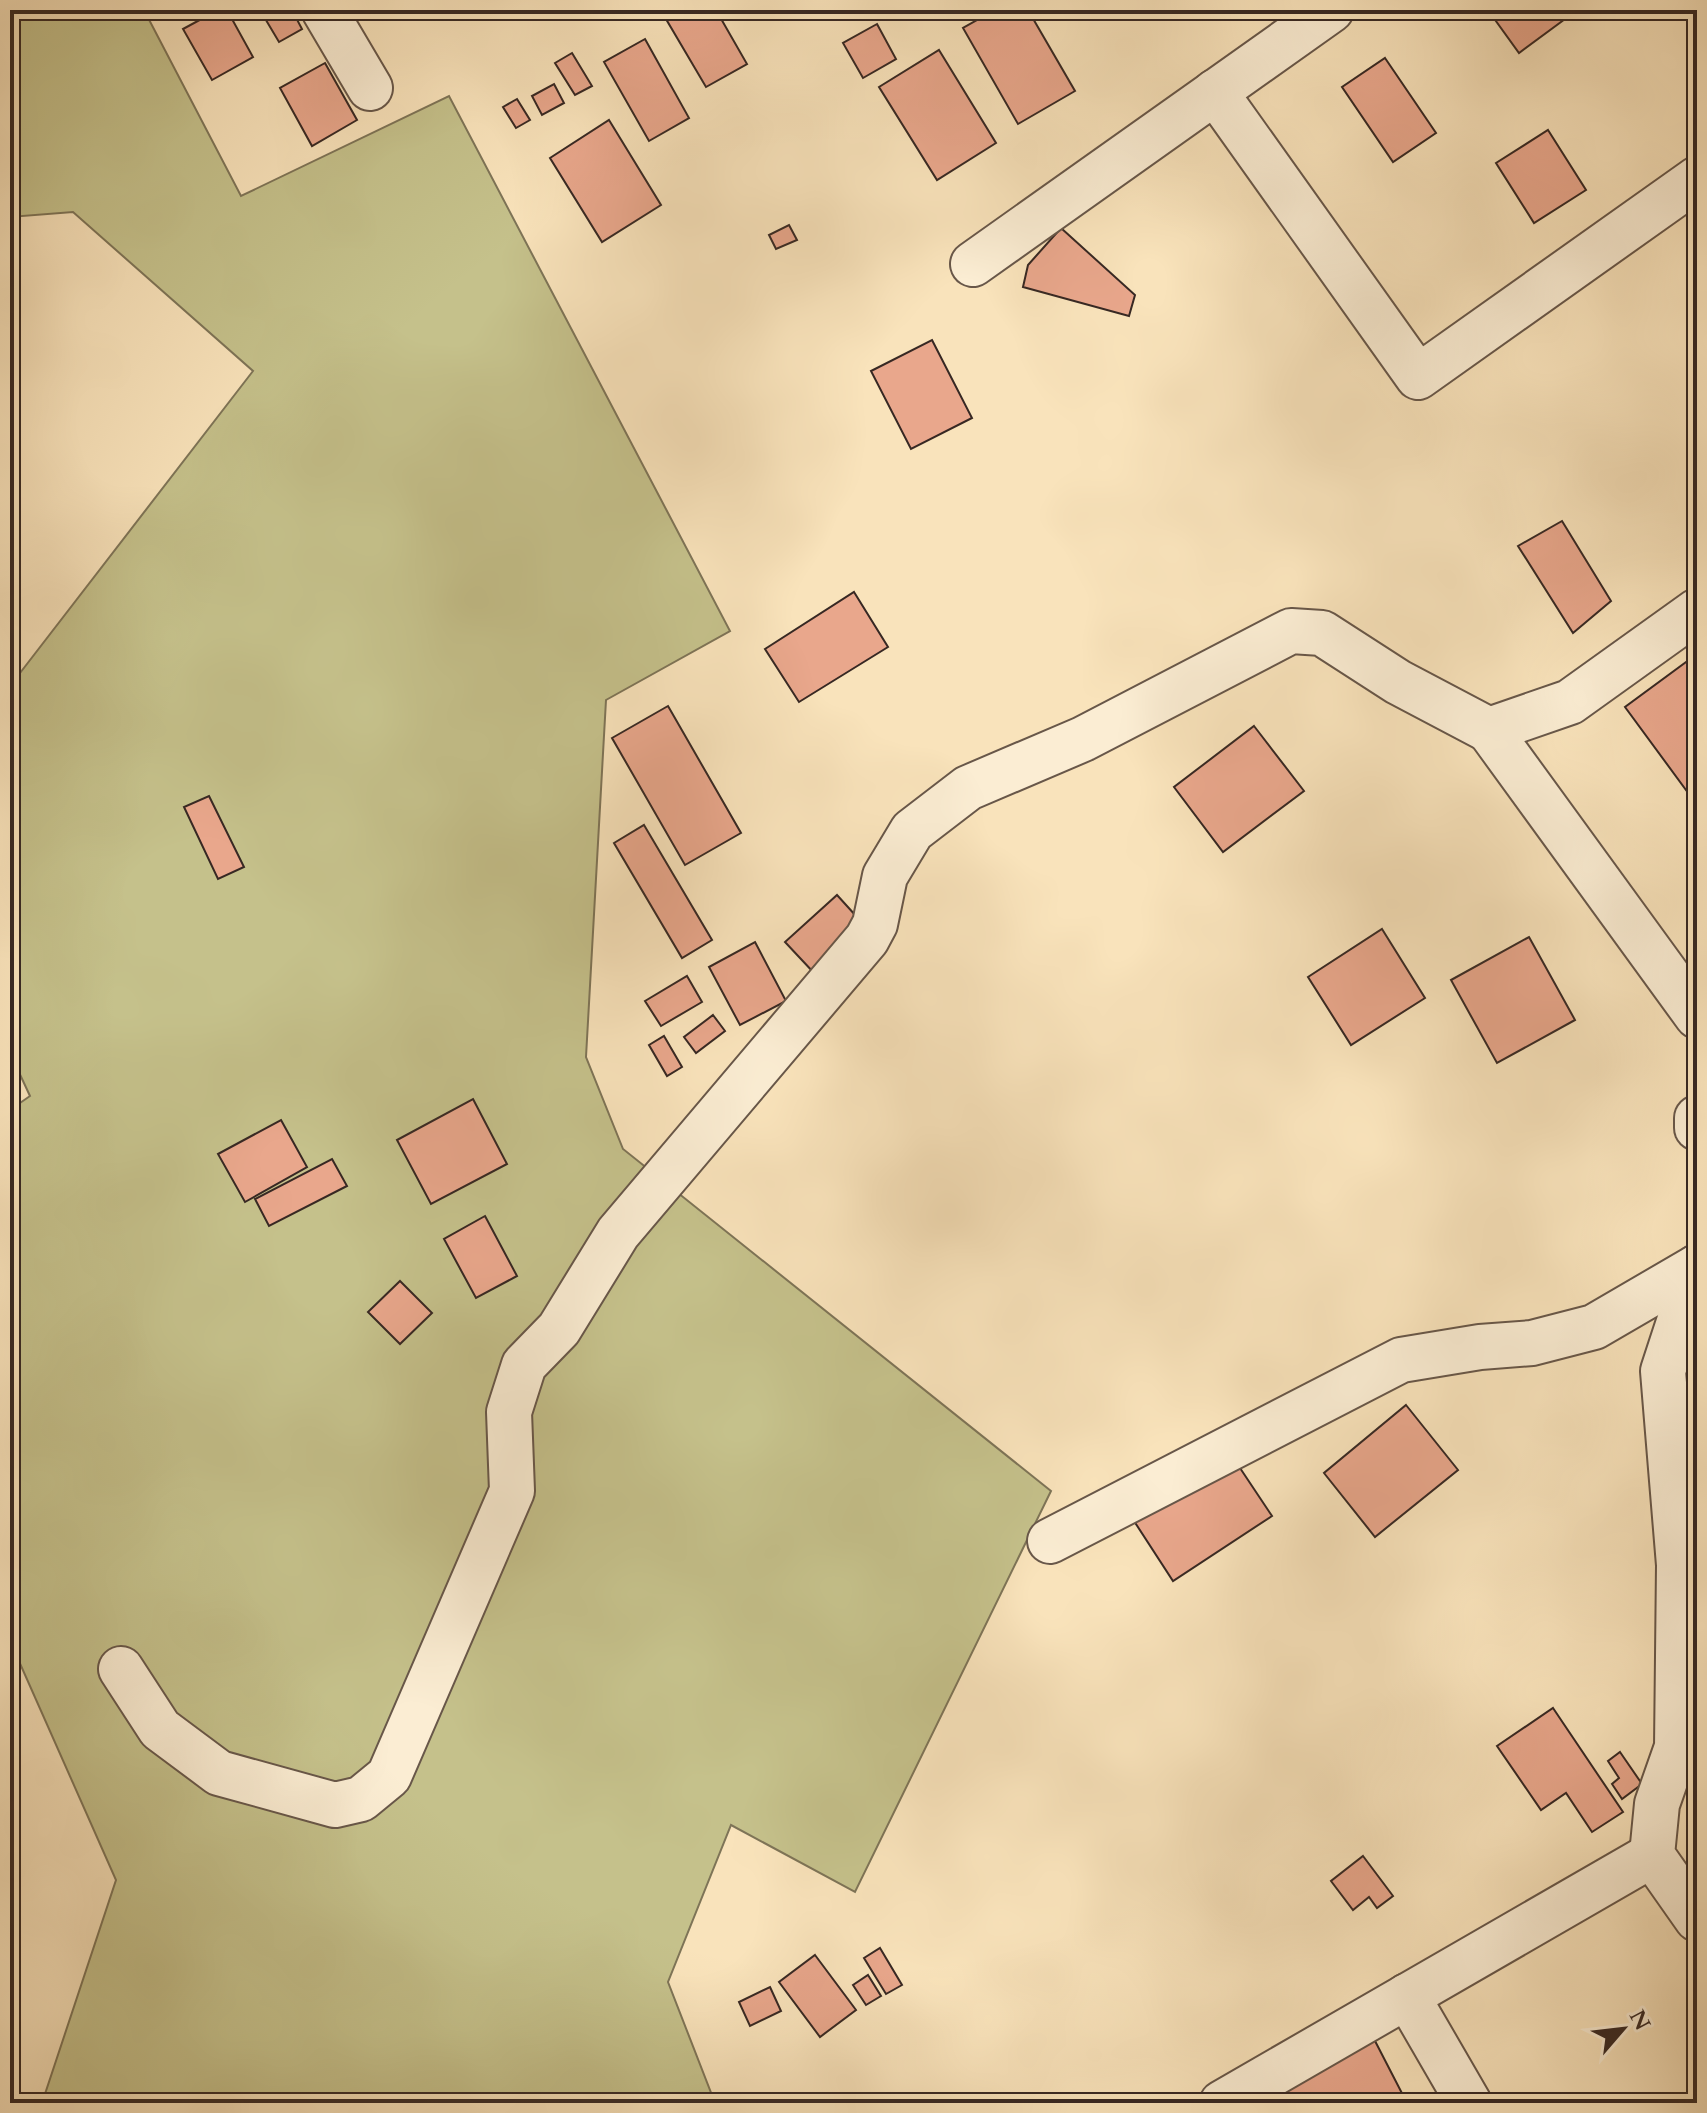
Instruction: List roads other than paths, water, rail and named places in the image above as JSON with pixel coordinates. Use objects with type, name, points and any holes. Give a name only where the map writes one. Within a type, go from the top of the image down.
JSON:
[{"type":"street","points":[[324,10],[370,88]]},
{"type":"street","points":[[973,264],[1331,10]]},
{"type":"street","points":[[1215,92],[1418,377],[1697,179]]},
{"type":"street","points":[[1489,730],[1570,702],[1697,611]]},
{"type":"street","points":[[121,1669],[160,1729],[219,1773],[335,1805],[361,1799],[389,1776],[512,1491],[509,1412],[524,1365],[559,1329],[618,1233],[867,939],[875,924],[885,876],[912,831],[968,788],[1083,739],[1291,631],[1322,633],[1398,682],[1489,730],[1697,1016]]},
{"type":"street","points":[[1697,1118],[1697,1128]]},
{"type":"street","points":[[1050,1541],[1401,1360],[1480,1347],[1532,1343],[1594,1327],[1697,1267]]},
{"type":"street","points":[[1697,1267],[1663,1371],[1679,1565],[1677,1747],[1657,1804],[1652,1855],[1697,1919]]},
{"type":"street","points":[[1222,2103],[1652,1855]]},
{"type":"street","points":[[1407,1996],[1469,2103]]}]
